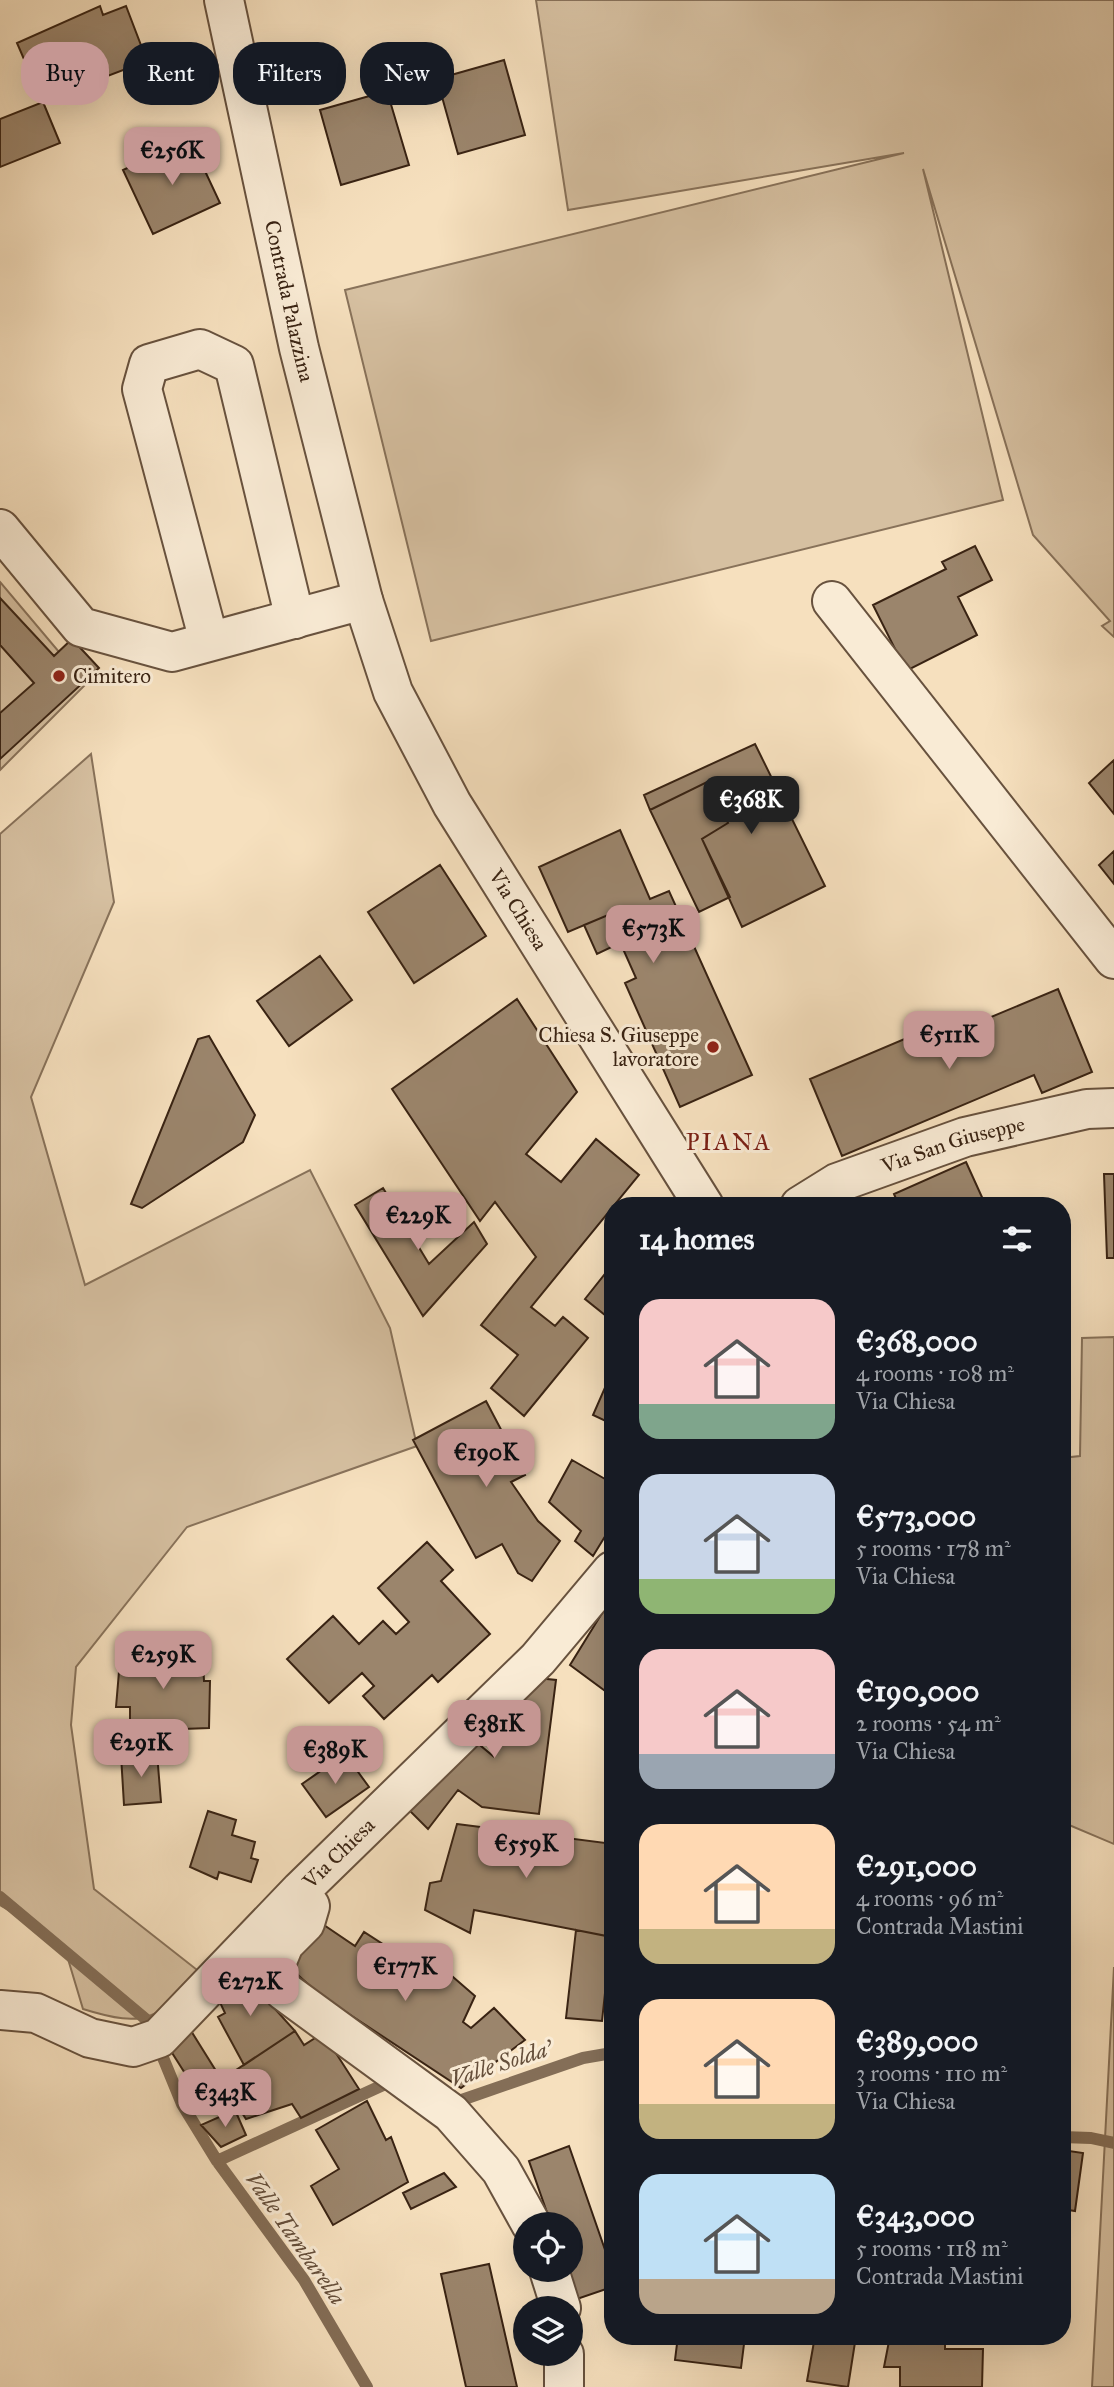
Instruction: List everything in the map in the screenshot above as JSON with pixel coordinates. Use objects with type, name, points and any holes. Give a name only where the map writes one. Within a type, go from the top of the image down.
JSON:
[{"type":"street","name":"Contrada Palazzina","points":[[224,0],[299,348],[363,600]]},
{"type":"street","points":[[209,641],[142,388],[149,364],[200,349],[234,365],[295,619]]},
{"type":"street","points":[[0,529],[81,627],[172,652],[363,600]]},
{"type":"street","name":"Via Chiesa","points":[[363,600],[393,692],[452,804],[698,1197]]},
{"type":"street","points":[[832,601],[1114,959]]},
{"type":"street","name":"Via San Giuseppe","points":[[814,1197],[837,1183],[965,1137],[1087,1109],[1114,1108]]},
{"type":"street","name":"Via Chiesa","points":[[524,2212],[501,2171],[451,2113],[284,1991],[273,1970],[284,1944],[305,1923],[311,1903],[300,1890],[538,1659],[604,1581]]},
{"type":"street","points":[[0,2010],[36,2013],[90,2038],[134,2047],[159,2038],[300,1890]]},
{"type":"street","points":[[564,2366],[564,2387]]},
{"type":"shaded area","points":[[536,0],[1114,0],[1114,637],[1102,626],[1110,621],[1033,535],[923,169],[1003,500],[431,641],[345,290],[904,153],[568,210]]},
{"type":"shaded area","name":"Cimitero","points":[[0,582],[86,684],[0,770]]},
{"type":"shaded area","points":[[91,754],[114,902],[31,1097],[85,1285],[310,1170],[390,1328],[417,1446],[187,1527],[76,1667],[71,1725],[94,1889],[201,1973],[162,2010],[137,2019],[83,2009],[68,1959],[20,1917],[0,1905],[0,834]]},
{"type":"shaded area","points":[[1114,1337],[1114,1844],[1071,1826],[1071,1457],[1080,1456],[1082,1338]]},
{"type":"shaded area","points":[[1114,1967],[1114,2387],[1092,2387]]},
{"type":"building","points":[[100,6],[103,15],[126,6],[140,42],[123,42],[123,70],[109,75],[109,42],[21,42],[21,52],[17,43]]},
{"type":"building","points":[[504,60],[525,135],[458,154],[444,105],[454,105],[454,74]]},
{"type":"building","points":[[360,99],[360,105],[391,105],[409,165],[341,185],[320,110],[346,105],[346,103]]},
{"type":"building","points":[[35,105],[44,105],[60,143],[0,167],[0,119]]},
{"type":"building","points":[[190,139],[220,203],[153,234],[123,170]]},
{"type":"building","points":[[975,546],[992,580],[958,597],[977,635],[906,671],[873,605],[946,569],[942,562]]},
{"type":"building","name":"Cimitero","points":[[0,598],[54,656],[72,639],[99,668],[0,759],[0,713],[34,683],[0,645]]},
{"type":"building","points":[[755,744],[825,886],[742,927],[702,839],[728,823],[707,782],[650,810],[644,795]]},
{"type":"building","points":[[1114,760],[1114,814],[1089,783]]},
{"type":"building","points":[[707,782],[728,823],[702,839],[730,897],[699,912],[650,810]]},
{"type":"building","points":[[620,830],[650,899],[669,891],[752,1075],[680,1107],[625,983],[636,978],[608,915],[568,932],[539,867]]},
{"type":"building","points":[[1114,851],[1114,884],[1099,865]]},
{"type":"building","points":[[440,865],[486,936],[414,983],[368,912]]},
{"type":"building","points":[[608,915],[620,943],[597,954],[584,925]]},
{"type":"building","points":[[320,956],[352,1000],[289,1046],[257,1001]]},
{"type":"building","points":[[1058,989],[1092,1072],[1042,1093],[1034,1075],[842,1156],[810,1079],[954,1018],[960,1030]]},
{"type":"building","points":[[517,999],[577,1092],[526,1154],[561,1182],[596,1139],[639,1175],[621,1197],[604,1197],[604,1218],[531,1307],[555,1326],[563,1317],[588,1338],[524,1416],[491,1388],[518,1355],[481,1325],[536,1257],[495,1202],[480,1221],[392,1089]]},
{"type":"building","points":[[209,1036],[255,1115],[243,1142],[142,1208],[131,1204],[198,1039]]},
{"type":"building","points":[[966,1162],[982,1197],[895,1197],[894,1194]]},
{"type":"building","points":[[1104,1174],[1114,1174],[1114,1258],[1107,1258]]},
{"type":"building","points":[[383,1188],[429,1264],[474,1222],[487,1244],[423,1316],[355,1205]]},
{"type":"building","points":[[604,1275],[604,1314],[585,1299]]},
{"type":"building","points":[[604,1390],[604,1420],[593,1415]]},
{"type":"building","points":[[486,1401],[525,1475],[511,1482],[538,1521],[560,1541],[532,1581],[518,1573],[502,1544],[476,1558],[413,1440]]},
{"type":"building","points":[[572,1460],[604,1478],[604,1538],[593,1556],[575,1541],[581,1531],[549,1502]]},
{"type":"building","points":[[427,1542],[453,1570],[441,1581],[490,1634],[438,1682],[432,1675],[384,1719],[363,1696],[374,1686],[362,1673],[329,1703],[287,1659],[333,1616],[359,1644],[383,1621],[396,1634],[409,1622],[378,1588]]},
{"type":"building","points":[[604,1610],[604,1690],[570,1665]]},
{"type":"building","points":[[121,1648],[180,1651],[180,1661],[203,1660],[204,1681],[210,1681],[209,1728],[130,1731],[130,1707],[116,1707]]},
{"type":"building","points":[[528,1677],[556,1680],[539,1814],[482,1807],[458,1790],[428,1829],[399,1800],[463,1731],[493,1756],[500,1699]]},
{"type":"building","points":[[157,1753],[161,1802],[124,1805],[121,1755]]},
{"type":"building","points":[[345,1754],[369,1787],[326,1817],[302,1784]]},
{"type":"building","points":[[208,1811],[236,1820],[232,1835],[255,1842],[251,1858],[258,1860],[251,1882],[219,1872],[217,1879],[190,1867]]},
{"type":"building","points":[[457,1824],[604,1843],[604,1935],[474,1910],[470,1933],[425,1910],[430,1883],[441,1881]]},
{"type":"building","points":[[318,1921],[355,1946],[364,1932],[406,1959],[416,1945],[475,1996],[463,2022],[471,2028],[494,2008],[525,2040],[461,2088],[320,1995],[288,1966]]},
{"type":"building","points":[[576,1930],[604,1936],[602,2021],[566,2018]]},
{"type":"building","points":[[238,1968],[295,2031],[244,2065],[218,2017],[225,2013],[216,1994]]},
{"type":"building","points":[[188,2026],[231,2095],[207,2108],[169,2048]]},
{"type":"building","points":[[295,2031],[304,2045],[323,2033],[359,2089],[301,2118],[292,2104],[246,2119],[221,2080]]},
{"type":"building","points":[[367,2101],[386,2140],[391,2137],[408,2182],[333,2225],[311,2186],[339,2169],[316,2130]]},
{"type":"building","points":[[235,2110],[246,2135],[221,2147],[201,2125]]},
{"type":"building","points":[[569,2146],[604,2247],[604,2290],[583,2297],[576,2296],[571,2282],[583,2282],[583,2212],[547,2212],[529,2161]]},
{"type":"building","points":[[1071,2151],[1083,2153],[1075,2211],[1071,2210]]},
{"type":"building","points":[[444,2173],[456,2187],[411,2209],[403,2193]]},
{"type":"building","points":[[489,2264],[517,2387],[466,2387],[441,2274]]},
{"type":"building","points":[[677,2345],[744,2345],[741,2368],[675,2360]]},
{"type":"building","points":[[813,2345],[855,2345],[848,2387],[807,2381]]},
{"type":"building","points":[[888,2345],[945,2345],[945,2349],[983,2349],[982,2387],[900,2387],[900,2367],[884,2367]]},
{"type":"waterway","name":"Valle Tambarella","points":[[0,1897],[148,2021],[182,2104],[217,2161],[304,2280],[367,2387]]},
{"type":"waterway","name":"Valle Solda'","points":[[450,2104],[583,2058],[604,2054]]},
{"type":"waterway","name":"Valle Solda'","points":[[217,2161],[394,2080]]},
{"type":"waterway","name":"Valle Solda'","points":[[1071,2137],[1114,2143]]},
{"type":"place","name":"Cimitero","points":[[59,676]]},
{"type":"place","name":"Chiesa S. Giuseppe lavoratore","points":[[713,1047]]},
{"type":"district","name":"PIANA","points":[[729,1142]]}]
